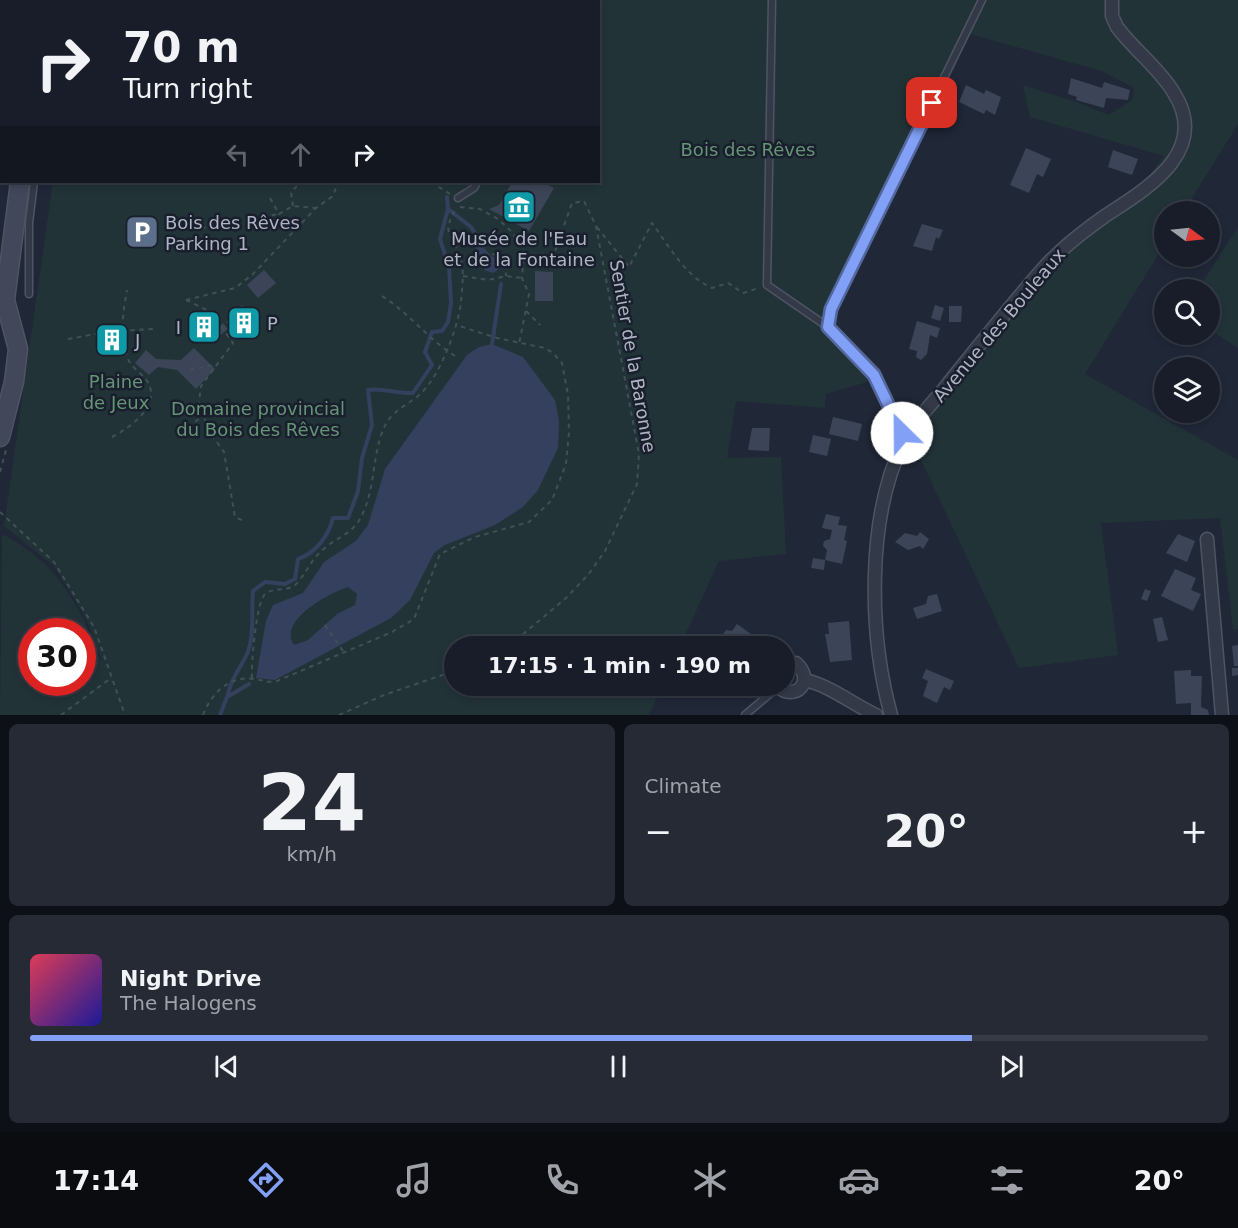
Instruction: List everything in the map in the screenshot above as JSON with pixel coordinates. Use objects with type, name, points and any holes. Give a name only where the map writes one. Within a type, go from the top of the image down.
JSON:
[{"type":"street","name":"Avenue des Bouleaux","points":[[891,715],[880,658],[876,558],[879,521],[885,491],[904,440],[1048,263],[1073,239],[1158,180],[1178,152],[1184,133],[1180,106],[1165,81],[1117,27],[1112,16],[1112,0]]},
{"type":"street","points":[[0,437],[14,382],[18,349],[5,300],[20,183]]},
{"type":"street","points":[[828,327],[874,375],[904,440]]},
{"type":"street","points":[[1207,539],[1222,715]]},
{"type":"street","points":[[795,663],[804,670],[805,680],[801,688],[795,691]]},
{"type":"street","points":[[805,680],[822,684],[876,715]]},
{"type":"lane","points":[[772,0],[767,285],[828,327],[831,309],[982,0]]},
{"type":"lane","points":[[29,294],[29,223],[34,183]]},
{"type":"lane","points":[[458,198],[474,188],[476,183]]},
{"type":"lane","points":[[745,715],[766,696]]},
{"type":"path","points":[[292,206],[291,192],[300,183]]},
{"type":"path","points":[[244,521],[235,517],[224,452],[208,431],[199,402],[201,386],[233,343],[211,312],[186,300],[235,288],[252,275],[316,208],[333,196],[338,183]]},
{"type":"path","points":[[432,183],[458,198]]},
{"type":"path","points":[[270,198],[279,214]]},
{"type":"path","name":"Sentier de la Baronne","points":[[521,636],[566,598],[605,551],[637,484],[639,454],[596,226],[584,201],[572,203],[554,254],[524,255]]},
{"type":"path","points":[[192,230],[279,214],[292,206],[316,208]]},
{"type":"path","points":[[252,678],[257,607],[265,595],[273,590],[290,588],[298,583],[313,557],[352,530],[359,520],[371,489],[383,429],[400,407],[425,389],[446,350],[456,325],[462,276],[460,256],[450,240],[448,228],[458,207],[480,209],[498,219],[512,232],[524,255],[522,278],[529,294],[519,344]]},
{"type":"path","points":[[596,226],[629,267],[652,223],[681,263],[702,284],[712,288],[728,283],[743,293],[767,285]]},
{"type":"path","points":[[492,254],[501,256],[506,276]]},
{"type":"path","points":[[462,276],[488,280],[506,276],[522,278]]},
{"type":"path","points":[[112,437],[135,422],[151,397],[149,385],[129,362],[123,344],[127,290]]},
{"type":"path","points":[[382,296],[399,307],[425,330],[436,344],[456,356]]},
{"type":"path","points":[[526,311],[540,325]]},
{"type":"path","points":[[203,715],[209,699],[225,684],[252,678],[267,683],[277,681],[392,632],[414,619],[440,554],[475,537],[529,522],[552,500],[566,464],[569,432],[568,395],[562,363],[545,348],[519,344],[456,325]]},
{"type":"path","points":[[68,339],[123,330],[155,329]]},
{"type":"path","points":[[190,370],[215,365]]},
{"type":"path","points":[[188,427],[202,416]]},
{"type":"path","points":[[0,512],[54,562],[94,627],[125,715]]},
{"type":"path","points":[[325,625],[343,651]]},
{"type":"path","points":[[339,715],[384,695],[444,674]]},
{"type":"path","points":[[61,715],[112,678]]},
{"type":"green space","points":[[600,0],[1238,0],[1238,124],[1190,201],[1154,201],[1154,261],[1085,374],[1154,413],[1154,423],[1172,423],[1238,460],[1238,629],[1233,630],[1220,518],[1101,523],[1118,655],[1019,668],[912,441],[907,426],[1022,282],[1063,237],[1141,187],[1164,156],[1030,117],[1023,85],[1109,115],[1132,100],[1134,88],[1102,71],[970,34],[836,308],[833,324],[881,378],[826,394],[825,408],[736,401],[727,458],[781,457],[786,554],[719,561],[685,636],[444,636],[444,696],[658,696],[649,715],[0,715],[2,534],[29,551],[50,570],[68,592],[83,618],[18,618],[18,696],[96,696],[96,651],[102,662],[96,645],[96,618],[86,618],[54,566],[4,526],[53,183],[600,183]]},
{"type":"green space","points":[[1238,227],[1238,348],[1220,336],[1220,279],[1204,279],[1212,267],[1220,267],[1220,255]]},
{"type":"water","points":[[473,235],[491,256],[498,259],[502,267],[493,273],[484,270],[484,261],[479,259]]},
{"type":"water","points":[[492,344],[523,357],[555,400],[559,421],[558,448],[538,490],[523,507],[495,525],[445,545],[434,553],[410,600],[391,618],[275,680],[256,678],[266,621],[273,605],[303,593],[324,562],[356,541],[368,525],[385,469],[467,355],[479,347]],"holes":[[[348,587],[357,594],[355,605],[337,614],[308,640],[294,645],[291,636],[293,627],[308,609],[329,595]]]},
{"type":"building","points":[[1071,78],[1102,88],[1104,82],[1130,90],[1128,100],[1106,98],[1104,108],[1076,100],[1077,97],[1068,94]]},
{"type":"building","points":[[966,85],[984,94],[986,90],[1001,97],[995,115],[986,110],[984,114],[959,102]]},
{"type":"building","points":[[1026,148],[1051,159],[1043,177],[1037,174],[1029,193],[1010,185]]},
{"type":"building","points":[[1113,150],[1138,159],[1132,175],[1108,167]]},
{"type":"building","name":"Musée de l'Eau et de la Fontaine","points":[[511,183],[544,183],[554,188],[529,231],[489,209],[499,205]]},
{"type":"building","points":[[922,224],[943,230],[939,239],[936,237],[932,251],[913,246]]},
{"type":"building","points":[[264,270],[276,283],[258,298],[247,285]]},
{"type":"building","points":[[535,271],[553,272],[553,301],[535,301]]},
{"type":"building","name":"P","points":[[242,305],[261,324],[246,340],[226,322]]},
{"type":"building","points":[[935,305],[944,308],[940,321],[931,318]]},
{"type":"building","points":[[949,306],[962,306],[961,322],[949,322]]},
{"type":"building","name":"I","points":[[204,314],[217,329],[223,323],[228,329],[218,337],[211,329],[201,338],[191,326]]},
{"type":"building","points":[[917,321],[940,328],[937,338],[930,335],[927,354],[921,360],[916,357],[917,351],[909,349]]},
{"type":"building","name":"J","points":[[105,335],[119,336],[118,345],[105,343]]},
{"type":"building","points":[[194,348],[215,369],[196,389],[177,370],[158,367],[149,375],[135,363],[146,350],[156,359],[181,360]]},
{"type":"building","points":[[833,417],[862,424],[858,441],[829,434]]},
{"type":"building","points":[[752,428],[770,428],[769,451],[748,450]]},
{"type":"building","points":[[813,435],[831,439],[827,456],[809,452]]},
{"type":"building","points":[[826,514],[840,517],[838,525],[847,526],[844,540],[847,541],[842,564],[825,560],[827,550],[823,546],[824,541],[830,539],[832,530],[822,528]]},
{"type":"building","points":[[920,532],[929,539],[923,549],[920,546],[908,550],[895,542],[905,533],[917,536]]},
{"type":"building","points":[[1178,534],[1195,541],[1187,562],[1166,553]]},
{"type":"building","points":[[813,558],[825,560],[824,570],[811,568]]},
{"type":"building","points":[[1175,569],[1196,578],[1191,590],[1201,594],[1193,611],[1161,596]]},
{"type":"building","points":[[1145,589],[1151,591],[1147,601],[1141,599]]},
{"type":"building","points":[[937,594],[942,611],[917,619],[913,608],[926,604],[928,596]]},
{"type":"building","points":[[1162,617],[1168,640],[1158,642],[1153,619]]},
{"type":"building","points":[[849,621],[852,660],[830,662],[825,634],[829,634],[828,623]]},
{"type":"building","points":[[737,624],[754,636],[724,636],[723,634],[726,630],[732,631]]},
{"type":"building","points":[[1238,645],[1238,666],[1234,666],[1232,646]]},
{"type":"building","points":[[1232,668],[1238,668],[1238,675],[1232,676]]},
{"type":"building","points":[[926,669],[954,681],[950,690],[944,687],[937,703],[923,696],[928,681],[922,678]]},
{"type":"building","points":[[1191,670],[1191,676],[1202,676],[1201,707],[1208,710],[1209,715],[1191,715],[1191,703],[1176,704],[1174,671]]},
{"type":"waterway","points":[[447,197],[448,209],[471,227],[483,247]]},
{"type":"waterway","points":[[227,697],[249,647],[252,631],[253,591],[265,582],[285,584],[295,579],[298,559],[321,543],[333,518],[348,518],[358,491],[362,458],[372,425],[368,390],[413,393],[432,365],[425,352],[432,332],[442,331],[448,322],[451,303],[449,267],[440,239],[448,209]]},
{"type":"waterway","points":[[492,344],[501,284]]},
{"type":"waterway","points":[[220,715],[227,697],[249,684]]},
{"type":"place","name":"Musée de l'Eau et de la Fontaine","points":[[519,207]]},
{"type":"place","name":"Bois des Rêves Parking 1","points":[[142,232]]},
{"type":"place","name":"P","points":[[244,323]]},
{"type":"place","name":"I","points":[[204,327]]},
{"type":"place","name":"J","points":[[112,340]]},
{"type":"route","points":[[902,433],[882,387],[874,375],[828,327],[831,309],[932,103]]},
{"type":"park label","name":"Bois des Rêves","points":[[748,149]]},
{"type":"park label","name":"Plaine de Jeux","points":[[116,391]]},
{"type":"park label","name":"Domaine provincial du Bois des Rêves","points":[[258,418]]}]
